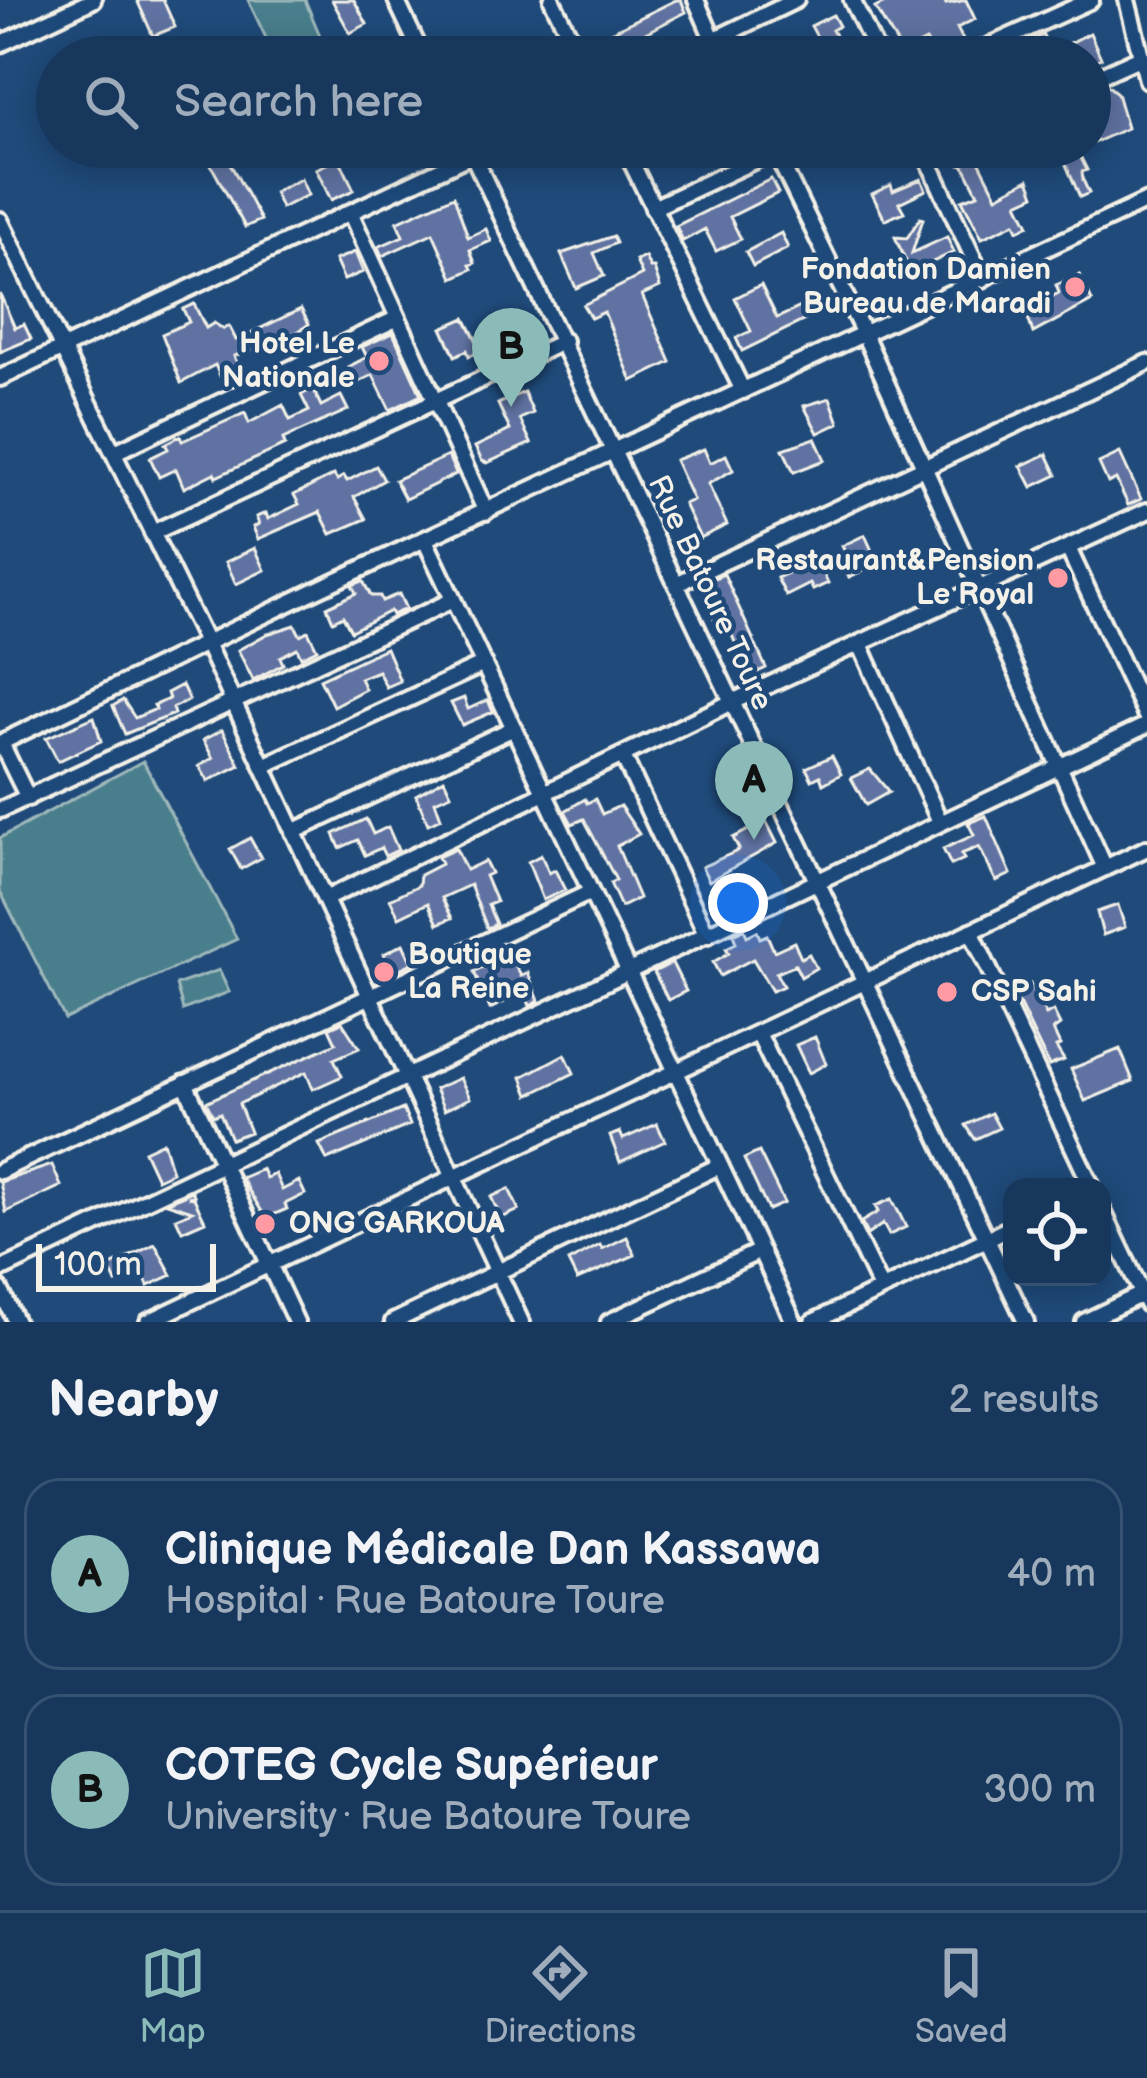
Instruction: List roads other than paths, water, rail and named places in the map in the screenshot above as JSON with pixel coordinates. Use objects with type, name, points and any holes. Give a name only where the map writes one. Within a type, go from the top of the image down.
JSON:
[{"type":"street","points":[[0,44],[93,0]]},
{"type":"street","points":[[396,0],[413,36]]},
{"type":"street","points":[[552,0],[570,36]]},
{"type":"street","points":[[696,0],[712,36]]},
{"type":"street","points":[[719,36],[796,0]]},
{"type":"street","points":[[852,0],[869,36]]},
{"type":"street","points":[[1011,36],[1091,0]]},
{"type":"street","points":[[1126,0],[1140,24],[1147,80]]},
{"type":"street","points":[[1111,70],[1141,56]]},
{"type":"street","points":[[0,378],[437,168]]},
{"type":"street","name":"Rue Batoure Toure","points":[[479,168],[1026,1322]]},
{"type":"street","points":[[634,168],[742,391]]},
{"type":"street","points":[[653,208],[738,168]]},
{"type":"street","points":[[788,168],[1105,868]]},
{"type":"street","points":[[931,168],[982,278]]},
{"type":"street","points":[[28,798],[1,743],[1147,201]]},
{"type":"street","points":[[350,212],[486,512]]},
{"type":"street","points":[[0,220],[206,643],[521,1322]]},
{"type":"street","points":[[115,452],[398,317]]},
{"type":"street","points":[[152,532],[564,341]]},
{"type":"street","points":[[676,584],[1147,363]]},
{"type":"street","points":[[325,899],[732,702],[1147,511]]},
{"type":"street","points":[[425,540],[794,1322]]},
{"type":"street","points":[[0,1270],[1147,722],[1067,548]]},
{"type":"street","points":[[0,810],[454,600]]},
{"type":"street","points":[[860,644],[940,823]]},
{"type":"street","points":[[263,766],[484,664]]},
{"type":"street","points":[[293,832],[514,728]]},
{"type":"street","points":[[623,755],[707,935]]},
{"type":"street","points":[[148,1322],[1147,848]]},
{"type":"street","points":[[0,1171],[591,892]]},
{"type":"street","points":[[971,931],[1088,1178]]},
{"type":"street","points":[[758,1033],[880,1289]]},
{"type":"street","points":[[185,1083],[296,1322]]},
{"type":"street","points":[[394,1322],[719,1166]]},
{"type":"street","points":[[1084,1322],[1144,1299],[1111,1228]]},
{"type":"street","points":[[813,1322],[1003,1231]]},
{"type":"street","points":[[609,1322],[760,1251]]},
{"type":"street","points":[[0,1289],[16,1322]]},
{"type":"place","name":"Fondation Damien Bureau de Maradi","points":[[1075,287]]},
{"type":"place","name":"Hotel Le Nationale","points":[[379,361]]},
{"type":"place","name":"COTEG Cycle Supérieur","points":[[511,407]]},
{"type":"place","name":"Restaurant&Pension Le Royal","points":[[1058,578]]},
{"type":"place","name":"Clinique Médicale Dan Kassawa","points":[[754,840]]},
{"type":"place","name":"Boutique La Reine","points":[[384,972]]},
{"type":"place","name":"CSP Sahi","points":[[947,992]]},
{"type":"place","name":"ONG GARKOUA","points":[[265,1224]]}]
